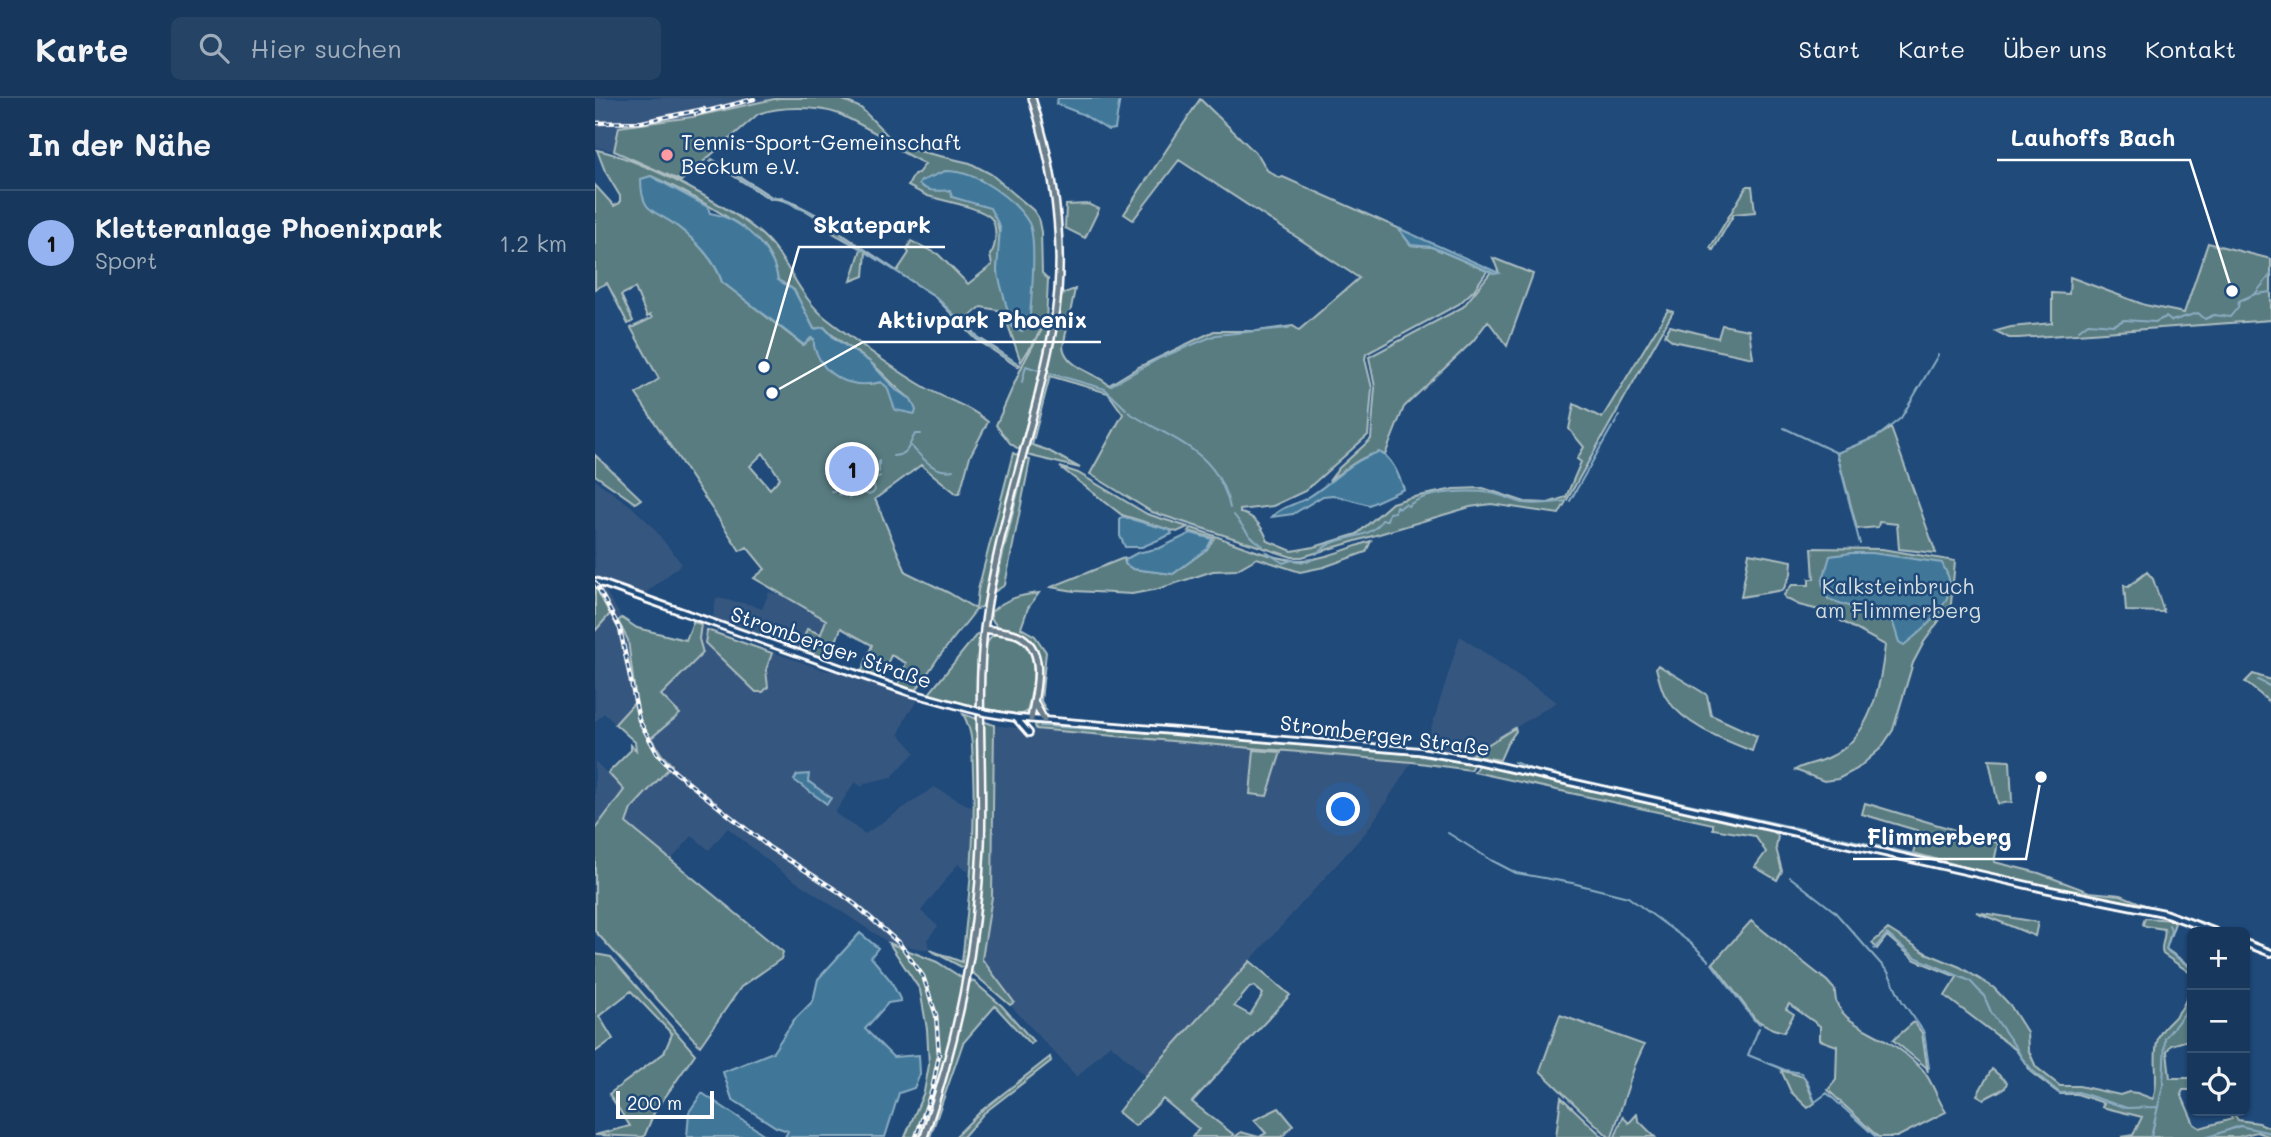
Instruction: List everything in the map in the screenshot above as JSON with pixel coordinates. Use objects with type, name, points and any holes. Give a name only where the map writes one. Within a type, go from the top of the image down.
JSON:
[{"type":"main road","points":[[925,1137],[943,1082],[971,963],[980,866],[979,708],[986,614],[1045,366],[1058,293],[1059,237],[1051,165],[1032,98]]},
{"type":"main road","name":"Stromberger Straße","points":[[595,582],[914,694],[991,714],[1407,750],[1476,761],[2045,889],[2164,913],[2202,927]]},
{"type":"main road","points":[[984,629],[1014,634],[1031,646],[1037,667],[1031,719]]},
{"type":"main road","points":[[1034,700],[1044,720]]},
{"type":"main road","points":[[1016,718],[1029,733]]},
{"type":"main road","points":[[2250,945],[2271,953]]},
{"type":"shaded area","points":[[595,98],[779,98],[692,117],[617,128],[614,151],[595,147]]},
{"type":"shaded area","points":[[1058,98],[1120,98],[1115,129],[1108,130],[1082,114],[1056,104]]},
{"type":"shaded area","points":[[945,171],[965,174],[989,185],[1014,204],[1029,223],[1033,244],[1032,288],[1029,325],[1022,331],[1012,327],[997,271],[1000,227],[990,208],[952,197],[950,190],[930,190],[919,184]]},
{"type":"shaded area","points":[[651,176],[708,207],[710,213],[733,221],[754,236],[770,257],[778,280],[794,290],[814,329],[824,327],[834,338],[870,362],[896,390],[911,399],[915,414],[895,410],[887,387],[881,382],[846,382],[831,374],[817,355],[814,339],[811,338],[804,345],[722,282],[715,266],[698,245],[647,205],[641,179]]},
{"type":"shaded area","points":[[1398,228],[1499,273],[1495,274],[1432,247],[1411,245]]},
{"type":"shaded area","points":[[1379,452],[1392,463],[1404,489],[1369,505],[1333,495],[1323,496],[1293,514],[1272,517],[1280,510],[1316,492],[1359,461]]},
{"type":"shaded area","points":[[595,480],[631,506],[651,525],[682,564],[643,595],[599,580],[622,618],[619,621],[673,682],[699,639],[701,624],[709,630],[918,701],[907,715],[899,734],[915,752],[892,777],[865,783],[862,787],[855,782],[835,813],[865,834],[934,787],[975,809],[971,874],[958,864],[921,911],[938,926],[927,940],[930,950],[903,948],[889,943],[783,873],[728,828],[709,850],[692,836],[671,860],[625,823],[656,756],[632,705],[615,724],[604,713],[595,722],[595,631],[610,614],[595,586]]},
{"type":"shaded area","points":[[1120,518],[1170,530],[1172,534],[1142,547],[1125,547],[1120,536]]},
{"type":"shaded area","points":[[1191,533],[1212,539],[1207,549],[1173,574],[1133,569],[1125,564],[1126,559],[1137,553],[1160,548]]},
{"type":"shaded area","points":[[1872,553],[1942,563],[1949,579],[1947,598],[1935,617],[1904,645],[1899,642],[1893,623],[1882,616],[1866,617],[1854,608],[1828,599],[1822,583],[1830,556]]},
{"type":"shaded area","points":[[769,592],[783,596],[826,620],[822,634],[806,629],[799,651],[721,623],[713,616],[716,598],[762,609]]},
{"type":"shaded area","points":[[1460,636],[1557,702],[1471,755],[1425,748]]},
{"type":"shaded area","points":[[994,725],[1412,762],[1367,831],[1146,1076],[1110,1044],[1077,1077],[1010,1005],[1014,1003],[982,959],[992,897]]},
{"type":"shaded area","points":[[595,761],[624,790],[595,829]]},
{"type":"shaded area","points":[[809,774],[808,781],[831,798],[827,804],[794,780],[797,775]]},
{"type":"shaded area","points":[[860,933],[878,948],[871,957],[891,981],[901,1001],[888,1003],[865,1029],[893,1057],[919,1055],[920,1074],[914,1088],[899,1093],[885,1137],[785,1137],[788,1131],[776,1127],[732,1099],[723,1072],[773,1052],[794,1020],[813,1001],[818,979]]},
{"type":"shaded area","points":[[702,1093],[768,1137],[687,1137],[689,1112]]},
{"type":"green space","points":[[779,98],[839,98],[861,108],[897,145],[839,114],[820,109],[799,108],[758,114],[681,181],[614,151],[619,127],[692,117]]},
{"type":"green space","points":[[1200,99],[1259,156],[1267,170],[1279,178],[1283,177],[1398,228],[1411,245],[1432,247],[1487,271],[1474,290],[1459,304],[1366,354],[1372,388],[1368,435],[1305,491],[1273,506],[1240,510],[1240,513],[1250,516],[1258,523],[1268,541],[1292,551],[1357,534],[1392,503],[1454,489],[1483,488],[1525,502],[1548,503],[1566,497],[1581,462],[1577,459],[1584,447],[1569,429],[1574,404],[1602,418],[1668,310],[1673,312],[1559,514],[1491,504],[1470,507],[1302,557],[1292,557],[1152,512],[1090,474],[1123,414],[1108,393],[1050,376],[1032,445],[1080,468],[1027,455],[1047,371],[1041,370],[1020,450],[1010,443],[996,425],[1023,364],[1046,322],[1021,362],[1003,311],[981,307],[971,315],[969,320],[972,330],[978,337],[1020,365],[1018,367],[976,339],[933,295],[866,252],[864,276],[851,281],[861,249],[833,233],[836,230],[813,215],[786,201],[770,199],[710,161],[712,159],[772,197],[778,198],[798,205],[820,217],[897,271],[909,253],[907,250],[911,241],[938,254],[968,284],[992,265],[990,255],[995,237],[993,222],[979,211],[928,196],[908,186],[914,174],[925,164],[900,151],[901,147],[970,163],[991,174],[1038,217],[1042,273],[1048,279],[1046,321],[1064,293],[1075,289],[1063,347],[1075,365],[1109,385],[1139,367],[1214,331],[1257,331],[1293,326],[1299,330],[1359,278],[1179,160],[1133,220],[1124,214]],"holes":[[[980,179],[1033,258],[997,271],[999,230],[990,207],[952,197],[951,190],[946,191]]]},
{"type":"green space","points":[[597,150],[638,163],[737,216],[770,243],[810,302],[827,319],[902,373],[988,422],[970,456],[960,492],[957,494],[921,465],[875,499],[906,572],[976,609],[978,590],[1013,453],[1019,456],[983,606],[976,610],[938,658],[915,692],[898,686],[906,663],[891,655],[881,679],[861,673],[872,645],[841,628],[829,661],[799,651],[807,629],[821,634],[826,620],[754,578],[765,569],[747,547],[740,551],[636,394],[659,379],[631,328],[652,318],[650,315],[647,317],[635,288],[621,295],[633,321],[628,324],[607,283],[595,289],[595,185],[614,206],[620,203],[620,196],[605,171]],"holes":[[[651,176],[713,208],[745,229],[771,257],[778,280],[794,290],[814,329],[824,327],[869,361],[911,399],[880,382],[870,385],[812,338],[803,345],[722,282],[715,266],[698,245],[647,205],[642,191],[642,179]],[[763,453],[780,478],[770,489],[750,466]]]},
{"type":"green space","points":[[1747,186],[1752,186],[1755,212],[1734,214],[1713,250],[1710,248]]},
{"type":"green space","points":[[1088,204],[1099,209],[1085,238],[1065,228],[1066,205]]},
{"type":"green space","points":[[2208,243],[2271,259],[2271,320],[2019,338],[2009,338],[1996,331],[2052,323],[2052,293],[2069,294],[2070,277],[2145,305],[2184,313]]},
{"type":"green space","points":[[1493,258],[1533,274],[1507,346],[1488,321],[1473,341],[1404,407],[1385,455],[1364,458],[1329,481],[1339,468],[1371,439],[1375,387],[1369,357],[1463,307],[1491,272],[1499,273]]},
{"type":"green space","points":[[1722,325],[1749,330],[1753,358],[1673,341],[1665,335],[1670,326],[1718,338]]},
{"type":"green space","points":[[1891,428],[1936,553],[1899,549],[1897,524],[1879,522],[1878,527],[1857,529],[1837,453]]},
{"type":"green space","points":[[595,455],[641,499],[635,503],[595,475]]},
{"type":"green space","points":[[1026,458],[1030,460],[1005,585],[994,592]]},
{"type":"green space","points":[[1060,467],[1078,473],[1147,514],[1188,527],[1177,532],[1122,515]]},
{"type":"green space","points":[[1191,528],[1261,553],[1302,560],[1319,558],[1371,541],[1366,552],[1324,567],[1300,572],[1257,558],[1236,570],[1213,571],[1158,589],[1132,594],[1051,587],[1124,558],[1125,564],[1133,569],[1173,574],[1207,549],[1214,538],[1188,531]]},
{"type":"green space","name":"Kalksteinbruch am Flimmerberg","points":[[1812,548],[1882,549],[1955,561],[1951,604],[1924,642],[1913,663],[1893,730],[1881,748],[1857,769],[1838,779],[1824,781],[1795,770],[1830,757],[1855,737],[1864,724],[1877,693],[1885,645],[1823,611],[1785,598],[1784,595],[1792,585],[1809,585],[1809,579],[1814,579]]},
{"type":"green space","points":[[1749,553],[1792,561],[1791,574],[1783,590],[1741,597]]},
{"type":"green space","points":[[2147,572],[2153,579],[2164,612],[2126,611],[2124,585],[2128,587]]},
{"type":"green space","points":[[595,586],[610,614],[595,631]]},
{"type":"green space","points":[[1039,593],[1028,608],[1021,628],[1035,636],[1046,652],[1041,701],[1046,710],[1039,707],[1037,701],[1040,669],[1037,651],[1025,637],[996,625],[991,612],[1013,598]]},
{"type":"green space","points":[[622,618],[637,628],[686,640],[693,622],[701,624],[699,639],[703,653],[661,695],[680,714],[651,738],[672,765],[631,809],[626,823],[783,952],[781,959],[741,987],[700,1046],[595,931],[595,829],[624,790],[608,773],[631,750],[631,745],[636,750],[635,742],[615,724],[636,701],[628,640],[618,621]]},
{"type":"green space","points":[[707,630],[772,653],[766,670],[768,687],[763,692],[756,692],[705,643]]},
{"type":"green space","points":[[977,634],[980,636],[977,707],[928,695]]},
{"type":"green space","points":[[996,634],[1022,642],[1032,661],[1032,686],[1027,712],[1020,715],[981,708],[984,655],[989,639]]},
{"type":"green space","points":[[1658,665],[1707,695],[1711,715],[1757,736],[1752,751],[1705,731],[1684,717],[1663,692],[1656,668]]},
{"type":"green space","points":[[2253,674],[2271,680],[2271,703],[2245,682]]},
{"type":"green space","points":[[963,714],[994,725],[992,897],[982,959],[1014,1002],[1010,1005],[973,973],[930,950],[962,962],[974,820],[972,742]]},
{"type":"green space","points":[[1043,722],[1407,752],[1472,762],[1473,765],[1470,770],[1412,762],[1036,729],[1035,725]]},
{"type":"green space","points":[[1515,728],[1516,731],[1500,760],[1471,755]]},
{"type":"green space","points":[[1254,750],[1281,752],[1267,796],[1250,794]]},
{"type":"green space","points":[[1989,760],[2010,761],[2012,802],[1998,804]]},
{"type":"green space","points":[[1479,764],[1773,831],[1778,836],[1776,848],[1782,871],[1777,880],[1755,867],[1766,852],[1755,836],[1713,829],[1713,824],[1474,772]]},
{"type":"green space","points":[[1865,803],[1998,843],[1994,862],[2039,873],[2089,892],[2121,895],[2152,908],[2007,878],[1913,853],[1919,831],[1862,814]]},
{"type":"green space","points":[[1976,912],[2038,922],[2035,936]]},
{"type":"green space","points":[[2145,918],[2173,920],[2175,923],[2166,949],[2187,964],[2187,971],[2163,954],[2164,929],[2143,924]]},
{"type":"green space","points":[[1751,921],[1827,981],[1835,990],[1839,1009],[1845,1016],[1896,1047],[1922,1069],[1946,1112],[1897,1137],[1878,1137],[1828,1090],[1836,1080],[1837,1046],[1820,1040],[1820,1026],[1789,1004],[1786,1009],[1794,1014],[1784,1032],[1755,1019],[1713,963]]},
{"type":"green space","points":[[1888,929],[1926,953],[1960,967],[1994,988],[2010,1005],[2027,1032],[2028,1049],[2036,1067],[2060,1086],[2079,1086],[2120,1095],[2137,1093],[2153,1099],[2159,1036],[2181,1009],[2187,997],[2187,1040],[2171,1045],[2167,1051],[2170,1078],[2187,1078],[2187,1090],[2183,1090],[2181,1094],[2187,1108],[2187,1116],[2191,1116],[2194,1124],[2200,1128],[2235,1116],[2238,1120],[2271,1128],[2271,1137],[2257,1132],[2238,1137],[2121,1137],[2133,1135],[2142,1117],[2102,1107],[2104,1103],[2077,1094],[2060,1094],[2032,1073],[2016,1050],[1945,996],[1957,977],[1915,960],[1887,936],[1877,949],[1872,943]]},
{"type":"green space","points":[[889,943],[937,962],[970,983],[972,980],[1002,1006],[1033,1041],[1030,1044],[995,1006],[963,1043],[930,1137],[905,1137],[924,1092],[929,1065],[927,1029],[920,990]]},
{"type":"green space","points":[[595,954],[611,957],[695,1054],[654,1113],[644,1137],[595,1135],[630,1126],[609,1094],[664,1053],[672,1034],[631,991],[599,1016],[613,1039],[595,1052]]},
{"type":"green space","points":[[1250,961],[1290,995],[1192,1102],[1234,1135],[1231,1137],[1192,1137],[1199,1129],[1163,1099],[1135,1126],[1118,1112],[1146,1076]],"holes":[[[1254,986],[1263,994],[1250,1015],[1234,1006],[1249,988]]]},
{"type":"green space","points":[[1560,1015],[1644,1045],[1612,1137],[1540,1071]]},
{"type":"green space","points":[[1914,1022],[1922,1033],[1928,1072],[1926,1067],[1893,1040]]},
{"type":"green space","points":[[1050,1057],[1051,1061],[984,1113],[963,1137],[955,1137],[981,1111]]},
{"type":"green space","points":[[1992,1069],[2007,1082],[2005,1088],[1984,1099],[1977,1095]]},
{"type":"green space","points":[[1781,1070],[1804,1077],[1815,1103],[1808,1108],[1791,1092]]},
{"type":"green space","points":[[1561,1097],[1603,1137],[1556,1137]]},
{"type":"green space","points":[[1279,1108],[1293,1125],[1282,1137],[1259,1137],[1266,1133],[1254,1120]]},
{"type":"green space","points":[[1637,1114],[1638,1120],[1655,1137],[1615,1137],[1623,1117],[1629,1123]]},
{"type":"green space","points":[[1241,1132],[1259,1137],[1235,1137]]},
{"type":"waterway","points":[[723,168],[771,198],[781,197],[836,228],[843,237],[936,297],[980,340],[1016,363]]},
{"type":"waterway","points":[[2079,330],[2088,323],[2114,325],[2124,320],[2155,322],[2166,317],[2171,321],[2198,313],[2205,319],[2214,315],[2230,317],[2239,301],[2255,294],[2271,274]]},
{"type":"waterway","points":[[2256,294],[2271,292]]},
{"type":"waterway","points":[[1110,386],[1160,358],[1216,335],[1289,328]]},
{"type":"waterway","points":[[1784,428],[1837,453],[1877,437],[1901,418],[1938,355]]},
{"type":"waterway","points":[[1022,382],[1026,366],[1041,371]]},
{"type":"waterway","points":[[1046,372],[1105,389],[1126,409]]},
{"type":"waterway","points":[[1128,412],[1204,459],[1224,488],[1230,508]]},
{"type":"waterway","points":[[1614,425],[1619,416]]},
{"type":"waterway","points":[[1570,501],[1612,427]]},
{"type":"waterway","points":[[893,456],[906,452],[915,434],[921,434]]},
{"type":"waterway","points":[[911,446],[940,470],[953,470]]},
{"type":"waterway","points":[[1837,454],[1860,544]]},
{"type":"waterway","points":[[879,461],[879,472]]},
{"type":"waterway","points":[[849,498],[860,491],[869,495],[873,493],[873,481],[880,476]]},
{"type":"waterway","points":[[1316,554],[1337,541],[1372,530],[1382,520],[1387,520],[1389,513],[1395,512],[1396,506],[1408,506],[1425,497],[1482,492],[1528,504],[1566,501]]},
{"type":"waterway","points":[[838,494],[845,496]]},
{"type":"waterway","points":[[1234,515],[1250,536],[1263,546]]},
{"type":"waterway","points":[[1266,552],[1283,563],[1292,560],[1304,562]]},
{"type":"waterway","points":[[1307,562],[1313,559]]},
{"type":"waterway","points":[[2258,680],[2271,687]]},
{"type":"waterway","points":[[1040,726],[1159,733]]},
{"type":"waterway","points":[[1163,733],[1342,749]]},
{"type":"waterway","points":[[1346,749],[1417,755]]},
{"type":"waterway","points":[[1420,756],[1467,763]]},
{"type":"waterway","points":[[1514,762],[1531,769],[1914,854]]},
{"type":"waterway","points":[[1550,780],[1563,783]]},
{"type":"waterway","points":[[1568,784],[1625,797]]},
{"type":"waterway","points":[[1629,799],[1727,821]]},
{"type":"waterway","points":[[1448,833],[1516,873],[1628,897],[1692,944],[1709,961]]},
{"type":"waterway","points":[[1790,877],[1834,911],[1888,972],[1902,1001],[1924,1032],[1929,1068]]},
{"type":"waterway","points":[[2169,925],[2171,930],[2166,950],[2187,965]]},
{"type":"waterway","points":[[1874,949],[1887,934],[1915,957],[1970,981],[1984,996],[1991,1012],[2021,1057],[2033,1071],[2060,1093],[2078,1092],[2127,1108],[2158,1107]]},
{"type":"waterway","points":[[1712,964],[1754,1020],[1760,1024]]},
{"type":"waterway","points":[[2151,1137],[2163,1085],[2165,1038],[2187,1010]]},
{"type":"waterway","points":[[1759,1028],[1748,1055],[1785,1070],[1801,1073],[1815,1102],[1827,1093],[1876,1137]]},
{"type":"waterway","points":[[2208,1137],[2240,1126],[2271,1133]]},
{"type":"railway","points":[[696,114],[754,99]]},
{"type":"railway","points":[[595,123],[642,122],[704,109]]},
{"type":"railway","points":[[595,582],[620,629],[639,720],[658,755],[675,772],[770,848],[856,905],[900,944],[923,976],[936,1015],[939,1055],[932,1090],[916,1137]]},
{"type":"place","name":"Tennis-Sport-Gemeinschaft Beckum e.V.","points":[[667,155]]},
{"type":"place","name":"Lauhoffs Bach","points":[[2232,291]]},
{"type":"place","name":"Skatepark","points":[[764,367]]},
{"type":"place","name":"Aktivpark Phoenix","points":[[772,393]]},
{"type":"place","name":"Kletteranlage Phoenixpark","points":[[852,469]]},
{"type":"place","name":"Flimmerberg","points":[[2041,777]]}]
